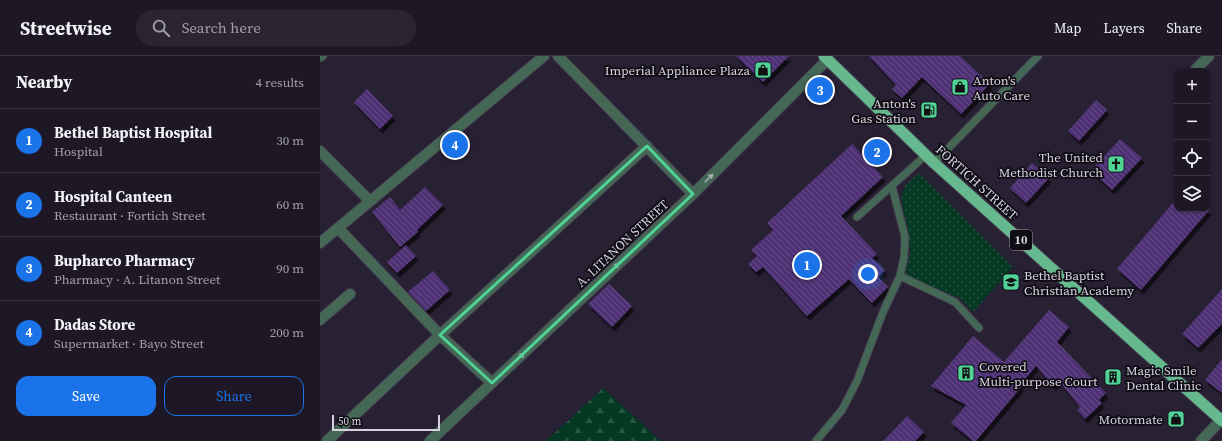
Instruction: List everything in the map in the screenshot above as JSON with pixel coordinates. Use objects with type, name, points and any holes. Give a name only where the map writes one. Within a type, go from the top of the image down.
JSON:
[{"type":"highway","name":"FORTICH STREET","points":[[826,58],[930,159],[1221,420]]},
{"type":"street","points":[[320,243],[544,56]]},
{"type":"street","points":[[558,56],[693,194]]},
{"type":"street","points":[[1197,68],[1208,56]]},
{"type":"street","name":"A. LITANON STREET","points":[[430,441],[693,194],[826,58]]},
{"type":"street","points":[[327,441],[646,146]]},
{"type":"street","points":[[320,152],[370,201]]},
{"type":"street","points":[[338,228],[440,335],[492,383]]},
{"type":"street","points":[[320,320],[350,294]]},
{"type":"street","points":[[1201,441],[1221,420]]},
{"type":"lane","points":[[857,217],[892,186],[930,159],[1038,56]]},
{"type":"lane","points":[[816,441],[842,410],[857,381],[883,312],[900,276],[904,258],[905,236],[892,186]]},
{"type":"lane","points":[[900,276],[955,302],[979,328]]},
{"type":"highlighted area","points":[[647,146],[693,194],[492,383],[440,335]]},
{"type":"green space","points":[[919,173],[1013,267],[973,312],[960,298],[905,276],[910,251],[908,229],[901,196],[906,184]]},
{"type":"green space","points":[[603,388],[661,441],[546,441]]},
{"type":"building","name":"Imperial Appliance Plaza","points":[[736,56],[789,56],[763,82]]},
{"type":"building","name":"Anton's Auto Care","points":[[869,56],[960,56],[990,84],[961,114],[922,77],[902,98],[892,89],[896,85]]},
{"type":"building","points":[[367,89],[393,116],[380,129],[354,102]]},
{"type":"building","points":[[1096,100],[1107,110],[1079,141],[1068,131]]},
{"type":"building","name":"The United Methodist Church","points":[[1120,139],[1142,158],[1112,190],[1091,171]]},
{"type":"building","points":[[852,144],[883,177],[841,216],[877,254],[872,258],[885,270],[878,277],[888,287],[872,303],[849,279],[807,316],[763,267],[756,272],[748,264],[757,256],[751,250],[773,230],[767,223]]},
{"type":"building","points":[[1032,163],[1049,178],[1026,203],[1010,188]]},
{"type":"building","points":[[425,187],[443,205],[417,230],[418,232],[400,247],[372,212],[390,197],[400,210]]},
{"type":"building","points":[[1174,202],[1174,212],[1207,212],[1141,290],[1117,269]]},
{"type":"building","points":[[406,245],[416,256],[397,273],[387,262]]},
{"type":"building","points":[[433,271],[450,290],[426,311],[408,292]]},
{"type":"building","points":[[609,284],[632,306],[612,327],[588,304]]},
{"type":"building","points":[[1222,289],[1222,324],[1198,348],[1182,334]]},
{"type":"building","points":[[1049,310],[1069,327],[1057,342],[1106,393],[1099,400],[1102,403],[1085,419],[1077,410],[1080,407],[1059,381],[1053,386],[1036,366],[1020,385],[1022,386],[976,441],[973,441],[951,423],[966,405],[931,386],[973,336],[1004,362]]},
{"type":"building","points":[[1222,359],[1222,393],[1205,380]]},
{"type":"building","points":[[907,416],[924,432],[915,441],[883,441]]},
{"type":"place","name":"Imperial Appliance Plaza","points":[[763,70]]},
{"type":"place","name":"Anton's Auto Care","points":[[960,87]]},
{"type":"place","name":"Bupharco Pharmacy","points":[[820,90]]},
{"type":"place","name":"Anton's Gas Station","points":[[929,110]]},
{"type":"place","name":"Dadas Store","points":[[455,145]]},
{"type":"place","name":"Hospital Canteen","points":[[877,152]]},
{"type":"place","name":"The United Methodist Church","points":[[1116,164]]},
{"type":"place","name":"Bethel Baptist Hospital","points":[[807,265]]},
{"type":"place","name":"Bethel Baptist Christian Academy","points":[[1011,282]]},
{"type":"place","name":"Covered Multi-purpose Court","points":[[966,373]]},
{"type":"place","name":"Magic Smile Dental Clinic","points":[[1113,377]]},
{"type":"place","name":"Motormate","points":[[1176,419]]}]
